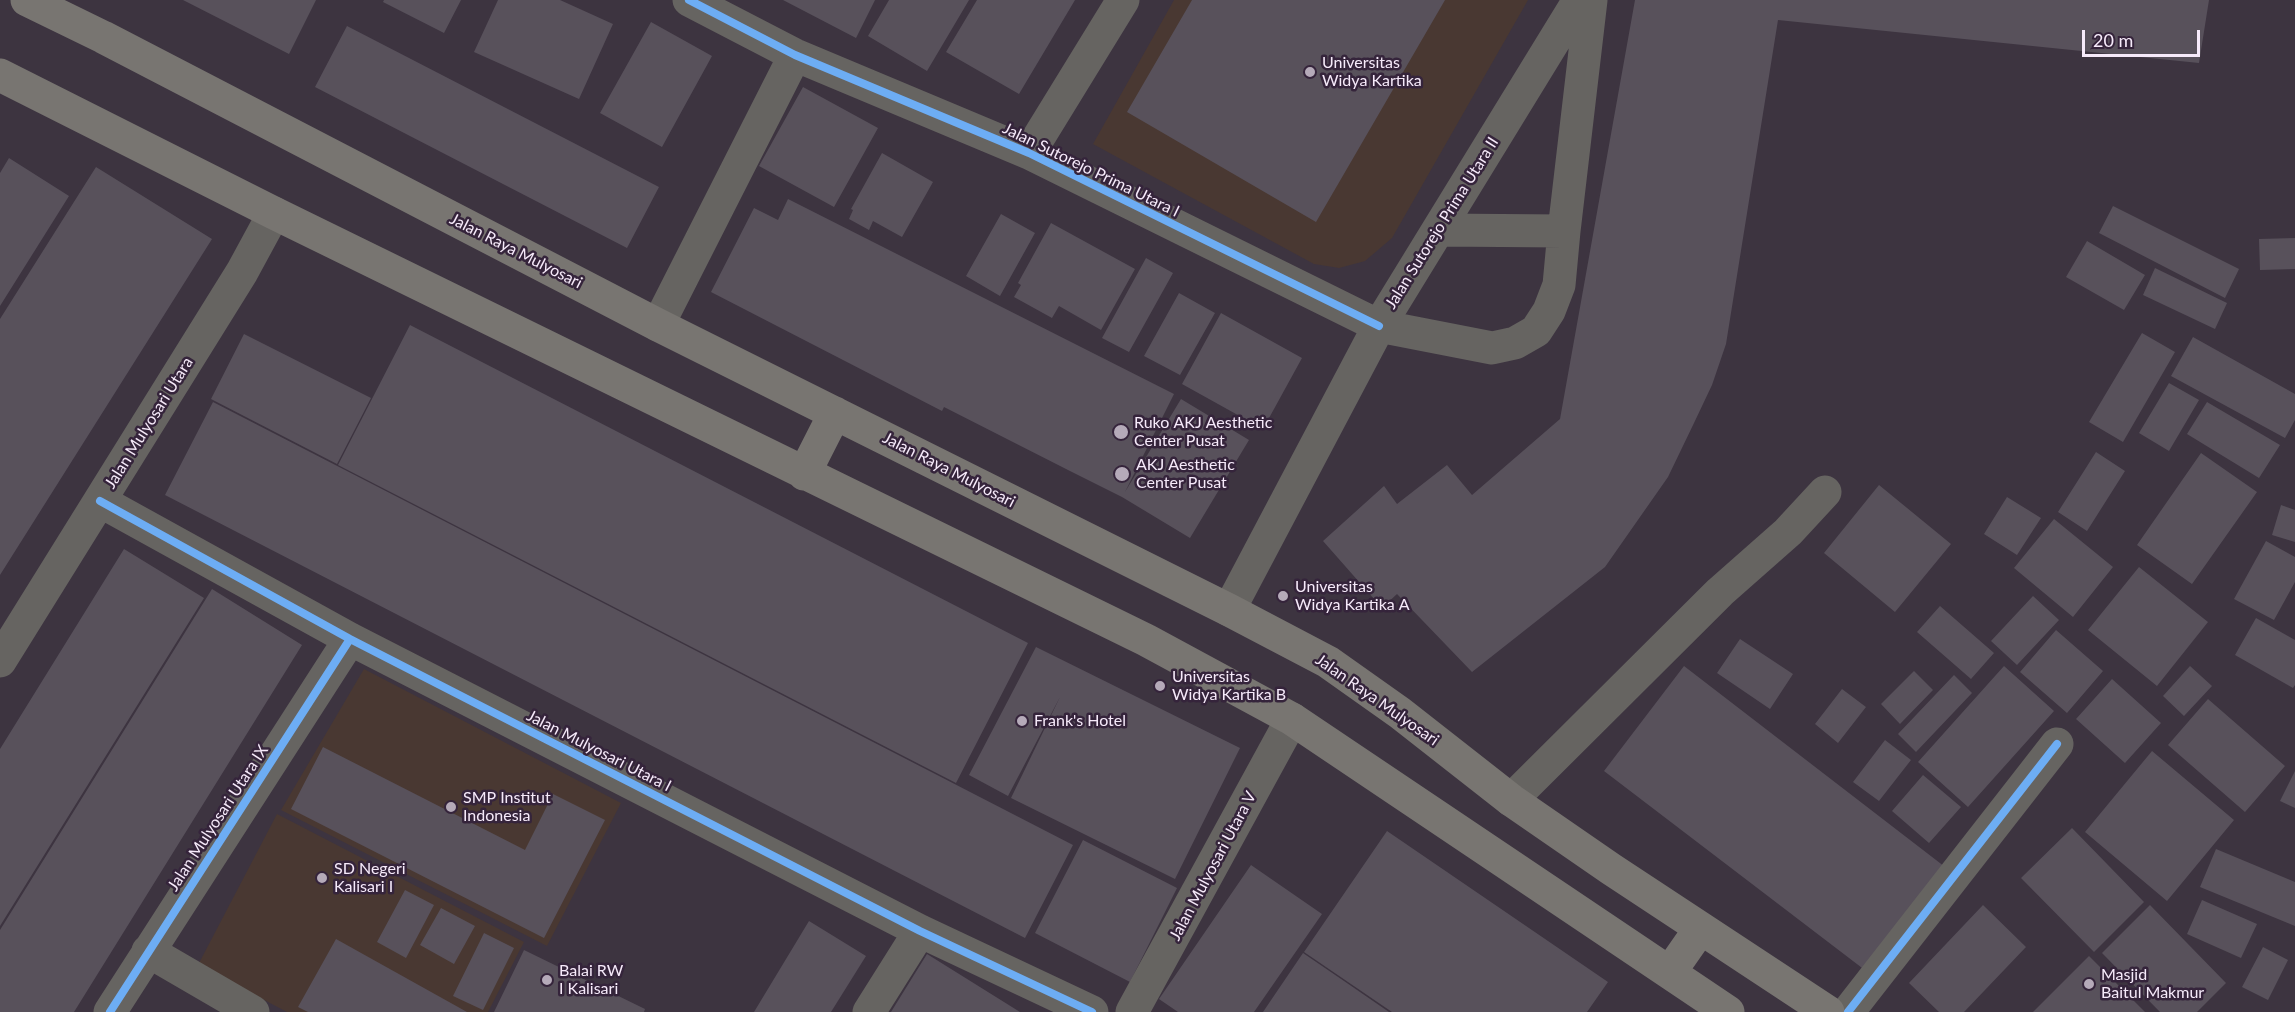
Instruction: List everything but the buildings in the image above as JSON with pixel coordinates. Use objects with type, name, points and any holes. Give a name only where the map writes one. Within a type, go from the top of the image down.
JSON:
[{"type":"main road","name":"Jalan Raya Mulyosari","points":[[27,0],[104,37],[658,324],[1229,609],[1328,662],[1400,713],[1510,800],[1828,1012]]},
{"type":"main road","points":[[3,85],[274,213],[1146,640],[1292,719],[1728,1012]]},
{"type":"main road","points":[[804,474],[835,413]]},
{"type":"main road","points":[[1670,972],[1701,929]]},
{"type":"street","name":"Jalan Sutorejo Prima Utara I","points":[[689,0],[795,55],[1029,153],[1379,326],[1492,348],[1515,343],[1536,331],[1549,311],[1559,285],[1592,0]]},
{"type":"street","points":[[1029,153],[1123,0]]},
{"type":"street","name":"Jalan Sutorejo Prima Utara II","points":[[1229,609],[1379,326],[1579,0]]},
{"type":"street","points":[[658,324],[795,55]]},
{"type":"street","name":"Jalan Mulyosari Utara","points":[[0,661],[242,272],[274,213]]},
{"type":"street","points":[[1438,230],[1564,231]]},
{"type":"street","points":[[1510,800],[1720,592],[1788,532],[1825,492]]},
{"type":"street","name":"Jalan Mulyosari Utara I","points":[[100,501],[350,639],[920,931],[1092,1012]]},
{"type":"street","name":"Jalan Mulyosari Utara IX","points":[[110,1012],[350,639]]},
{"type":"street","name":"Jalan Mulyosari Utara V","points":[[1132,1012],[1292,719]]},
{"type":"street","points":[[1848,1012],[2057,744]]},
{"type":"street","points":[[869,1012],[920,931]]},
{"type":"street","points":[[148,951],[253,1012]]},
{"type":"shaded area","name":"Universitas Widya Kartika","points":[[1174,0],[1528,0],[1392,238],[1365,261],[1339,268],[1314,264],[1093,144]]},
{"type":"shaded area","name":"SMP Institut Indonesia","points":[[364,669],[621,803],[547,946],[281,810]]},
{"type":"shaded area","name":"SD Negeri Kalisari I","points":[[277,814],[524,942],[488,1012],[287,1012],[198,965]]},
{"type":"cycle path","points":[[689,0],[795,55],[1029,153],[1379,326]]},
{"type":"cycle path","points":[[100,501],[350,639],[920,931],[1092,1012]]},
{"type":"cycle path","points":[[110,1012],[350,639]]},
{"type":"cycle path","points":[[1848,1012],[2057,744]]},
{"type":"place","name":"Universitas Widya Kartika","points":[[1310,72]]},
{"type":"place","name":"Ruko AKJ Aesthetic Center Pusat","points":[[1121,432]]},
{"type":"place","name":"AKJ Aesthetic Center Pusat","points":[[1122,474]]},
{"type":"place","name":"Universitas Widya Kartika A","points":[[1283,596]]},
{"type":"place","name":"Universitas Widya Kartika B","points":[[1160,686]]},
{"type":"place","name":"Frank's Hotel","points":[[1022,721]]},
{"type":"place","name":"SMP Institut Indonesia","points":[[451,807]]},
{"type":"place","name":"SD Negeri Kalisari I","points":[[322,878]]},
{"type":"place","name":"Balai RW I Kalisari","points":[[547,980]]},
{"type":"place","name":"Masjid Baitul Makmur","points":[[2089,984]]}]
